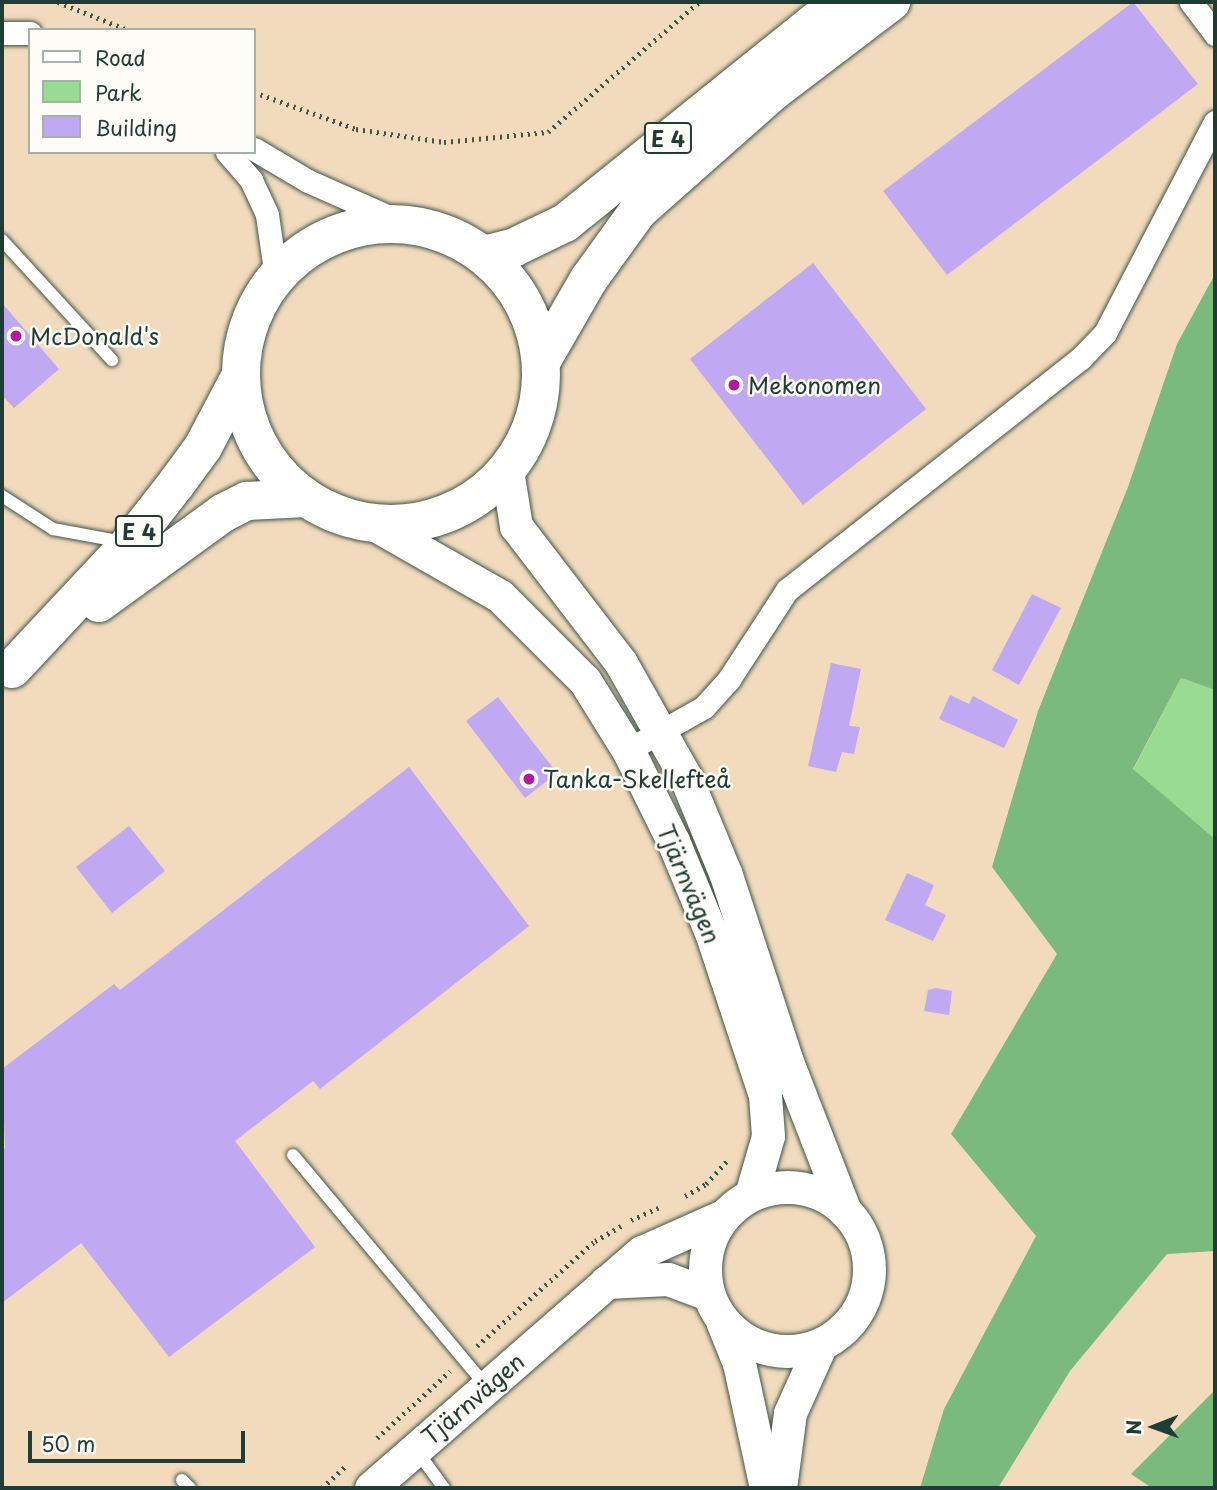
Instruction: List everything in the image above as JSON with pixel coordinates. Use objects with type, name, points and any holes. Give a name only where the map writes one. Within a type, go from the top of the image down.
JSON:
[{"type":"highway","name":"E 4","points":[[484,255],[515,247],[565,223],[841,2]]},
{"type":"highway","name":"E 4","points":[[541,362],[589,279],[638,211],[775,90],[891,2]]},
{"type":"highway","points":[[405,224],[447,234],[484,255],[524,303],[541,362],[535,420],[507,470],[475,499],[446,514],[415,523],[372,523],[337,514],[306,498],[279,474],[258,444],[245,410],[241,375],[254,313],[276,277],[307,249],[344,231],[405,224]]},
{"type":"highway","name":"E 4","points":[[7,673],[130,543],[203,447],[241,375]]},
{"type":"highway","name":"E 4","points":[[7,673],[223,513],[247,501],[306,498]]},
{"type":"main road","name":"Tjärnvägen","points":[[507,470],[516,526],[621,663],[662,730],[726,875],[786,1059],[845,1211]]},
{"type":"main road","name":"Tjärnvägen","points":[[371,1488],[642,1252],[738,1205],[768,1136],[765,1096],[712,935],[673,841],[628,750],[585,681],[519,614],[457,569],[372,523]]},
{"type":"main road","points":[[766,1488],[738,1363],[715,1306],[707,1252],[738,1205],[793,1187],[821,1194],[845,1211],[868,1252],[868,1284],[857,1313],[821,1344],[790,1413],[780,1488]]},
{"type":"main road","points":[[606,1282],[668,1279],[715,1306],[741,1338],[767,1349],[794,1351],[821,1344]]},
{"type":"street","points":[[1191,2],[1215,34]]},
{"type":"street","points":[[2,33],[28,33]]},
{"type":"street","points":[[628,750],[704,707],[730,679],[788,590],[1080,359],[1105,333],[1215,122]]},
{"type":"street","points":[[256,150],[308,181],[405,224]]},
{"type":"street","points":[[229,154],[251,180],[267,215],[276,277]]},
{"type":"lane","points":[[2,240],[112,360]]},
{"type":"lane","points":[[2,496],[53,529],[130,543]]},
{"type":"lane","points":[[292,1155],[487,1387]]},
{"type":"lane","points":[[416,1450],[444,1488]]},
{"type":"path","points":[[58,2],[123,28]]},
{"type":"path","points":[[256,93],[356,129],[444,142],[548,132],[699,2]]},
{"type":"green space","points":[[1215,274],[1215,690],[1181,678],[1133,769],[1215,839],[1215,1251],[1167,1254],[1070,1371],[998,1488],[920,1488],[944,1409],[1036,1236],[951,1134],[1057,954],[992,867],[1038,711],[1128,487],[1177,344]]},
{"type":"green space","points":[[1181,678],[1215,690],[1215,839],[1133,770]]},
{"type":"green space","points":[[1215,1390],[1215,1488],[1152,1488],[1131,1474]]},
{"type":"building","points":[[1133,2],[1198,84],[947,275],[883,191]]},
{"type":"building","points":[[813,263],[926,409],[803,505],[690,359]]},
{"type":"building","name":"McDonald's","points":[[2,303],[59,369],[14,408],[2,395]]},
{"type":"building","points":[[1032,594],[1061,608],[1019,685],[992,670]]},
{"type":"building","points":[[831,663],[861,669],[849,726],[860,727],[854,754],[842,752],[836,772],[808,766]]},
{"type":"building","points":[[950,695],[969,704],[973,696],[1018,720],[1004,748],[939,719]]},
{"type":"building","points":[[498,697],[557,773],[525,798],[466,721]]},
{"type":"building","points":[[409,767],[529,926],[320,1089],[313,1081],[235,1141],[315,1247],[169,1357],[81,1243],[2,1303],[2,1151],[5,1148],[2,1069],[114,984],[120,990]]},
{"type":"building","points":[[129,826],[165,871],[112,913],[76,867]]},
{"type":"building","points":[[907,873],[934,885],[925,905],[946,915],[933,941],[885,920]]},
{"type":"building","points":[[936,988],[952,991],[949,1015],[924,1011],[928,990]]},
{"type":"place","name":"McDonald's","points":[[16,336]]},
{"type":"place","name":"Mekonomen","points":[[734,385]]},
{"type":"place","name":"Tanka-Skellefteå","points":[[529,779]]}]
